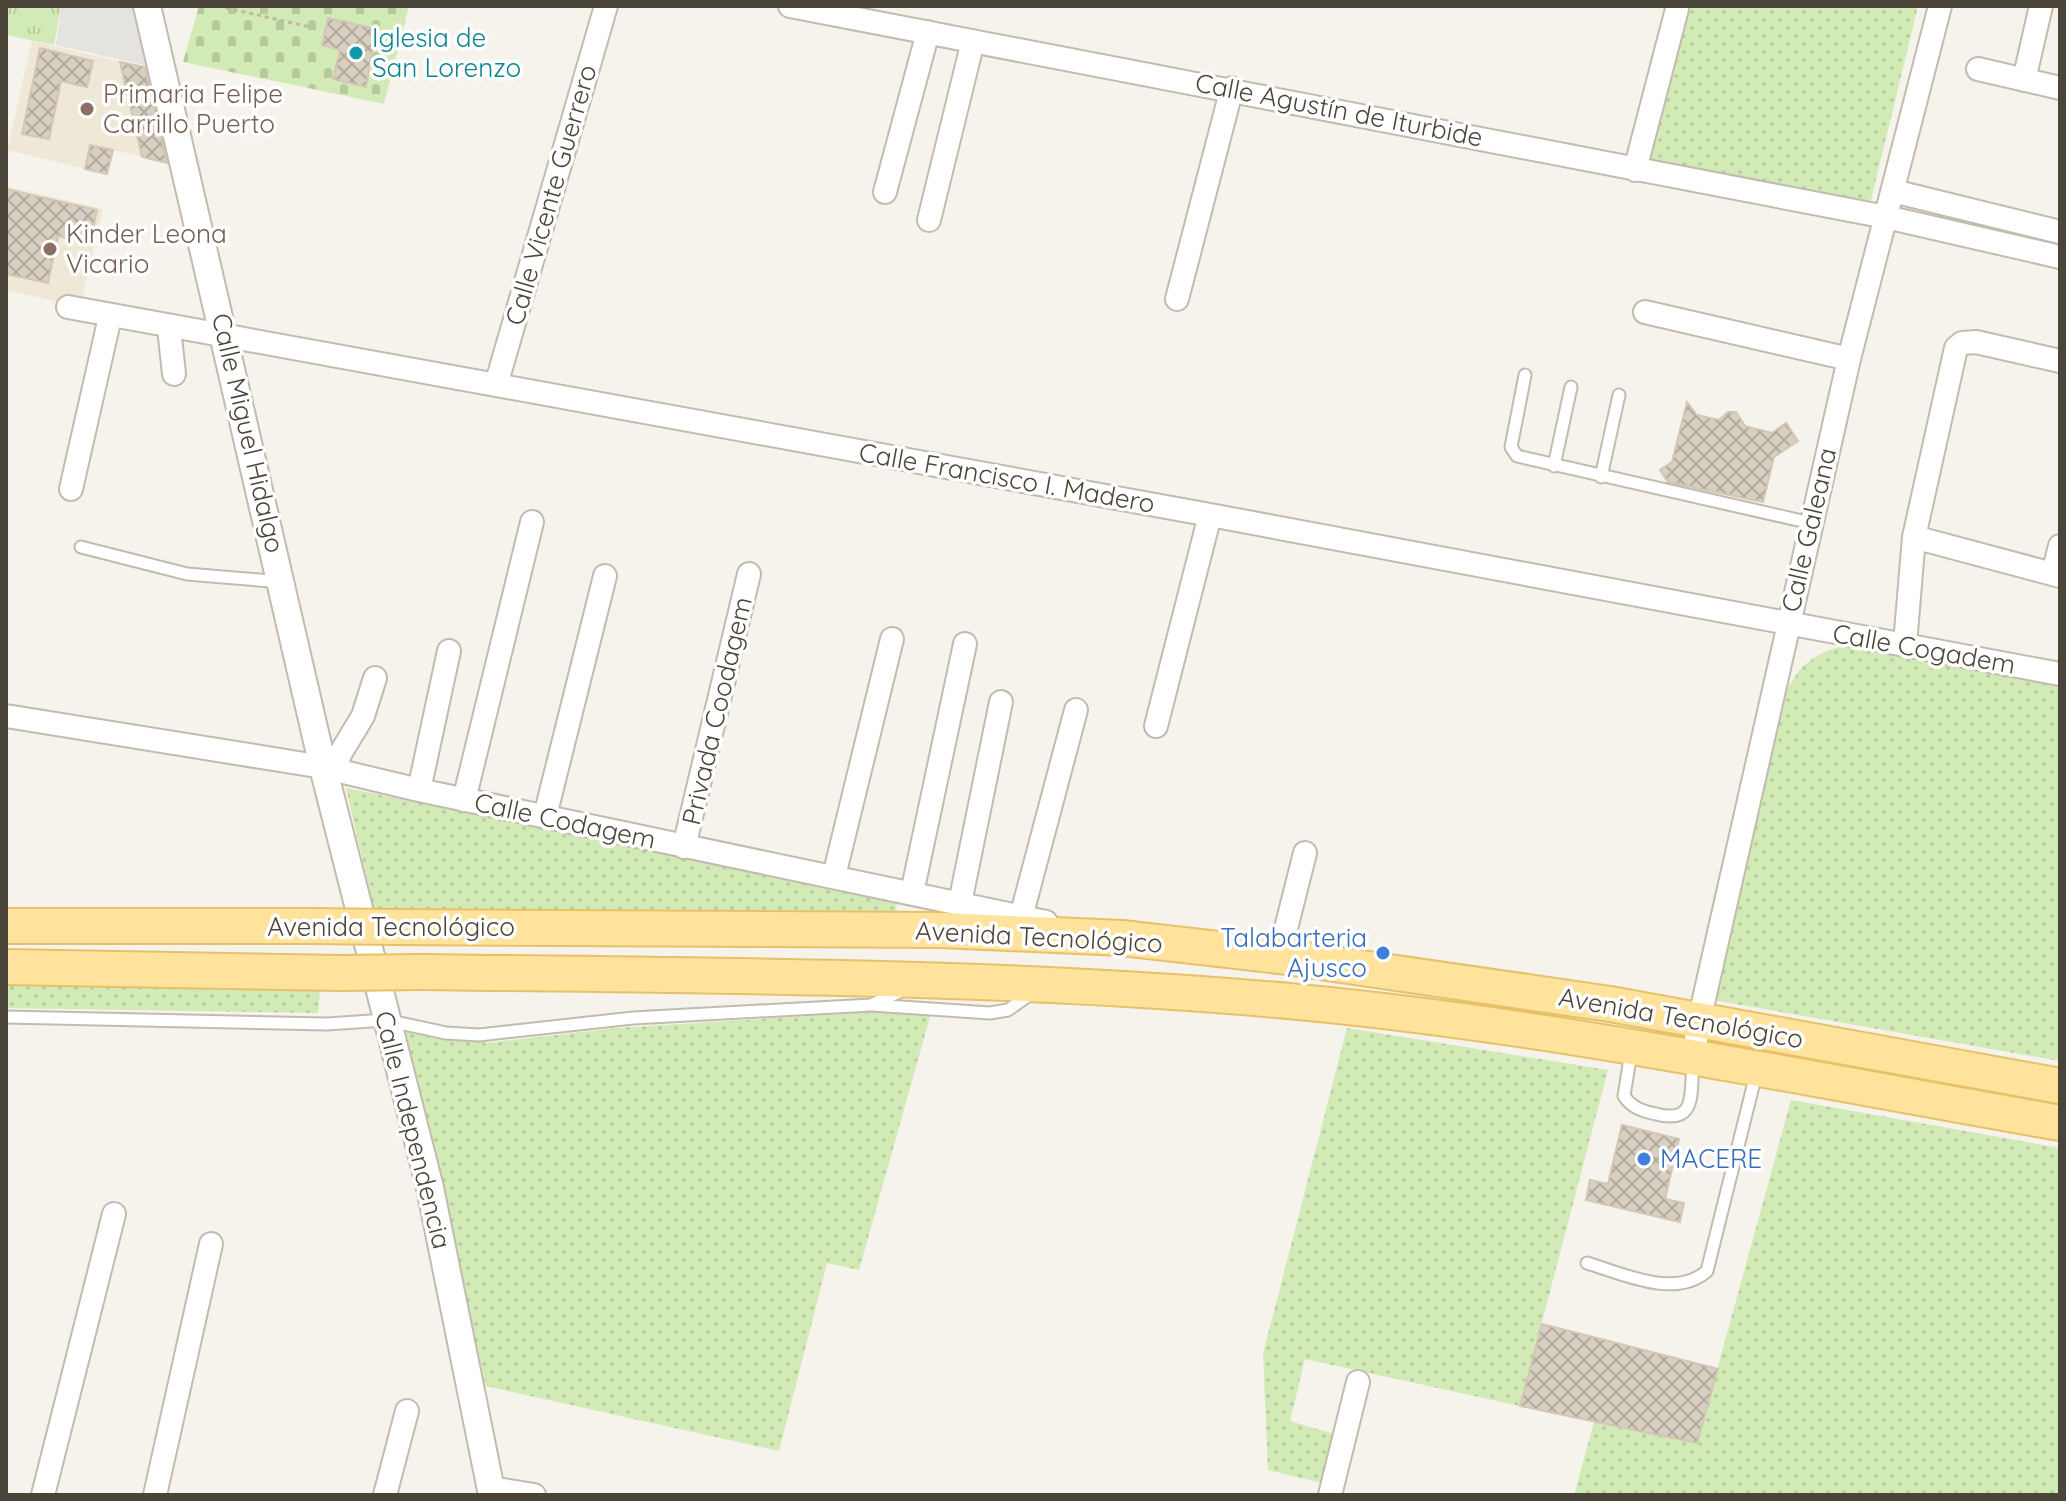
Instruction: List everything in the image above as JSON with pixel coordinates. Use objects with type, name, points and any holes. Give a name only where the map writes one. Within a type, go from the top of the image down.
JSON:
[{"type":"main road","name":"Avenida Tecnológico","points":[[6,926],[942,930],[1122,938],[1279,956],[1610,1004],[2060,1086]]},
{"type":"main road","name":"Avenida Tecnológico","points":[[6,967],[927,979],[1303,1003],[1632,1048],[2060,1123]]},
{"type":"street","name":"Calle Miguel Hidalgo","points":[[147,6],[282,582],[330,768]]},
{"type":"street","name":"Calle Vicente Guerrero","points":[[496,385],[606,6]]},
{"type":"street","name":"Calle Agustín de Iturbide","points":[[790,6],[1232,88],[1635,170],[1886,217],[2060,257]]},
{"type":"street","name":"Calle Galeana","points":[[1693,1058],[1787,625],[1849,359],[1940,6]]},
{"type":"street","points":[[2024,80],[2041,6]]},
{"type":"street","points":[[1635,170],[1677,9]]},
{"type":"street","points":[[885,192],[928,32]]},
{"type":"street","points":[[929,220],[973,41]]},
{"type":"street","points":[[1978,69],[2060,88]]},
{"type":"street","points":[[1177,299],[1232,88]]},
{"type":"street","points":[[1893,191],[2060,232]]},
{"type":"street","name":"Calle Francisco I. Madero","points":[[68,307],[169,328],[226,335],[1210,515],[1787,625]]},
{"type":"street","points":[[1645,312],[1849,359]]},
{"type":"street","points":[[71,489],[110,317]]},
{"type":"street","points":[[169,328],[174,374]]},
{"type":"street","points":[[1905,644],[1914,537],[1956,348],[1962,343],[1976,342],[2060,361]]},
{"type":"street","points":[[1156,726],[1210,515]]},
{"type":"street","points":[[464,800],[532,522]]},
{"type":"street","points":[[1914,537],[2057,575],[2060,546]]},
{"type":"street","name":"Privada Coodagem","points":[[684,847],[749,574]]},
{"type":"street","points":[[545,816],[605,576]]},
{"type":"street","name":"Calle Cogadem","points":[[1787,625],[2060,674]]},
{"type":"street","points":[[834,876],[892,639]]},
{"type":"street","points":[[912,893],[965,644]]},
{"type":"street","points":[[419,790],[449,651]]},
{"type":"street","points":[[330,768],[363,716],[375,678]]},
{"type":"street","points":[[960,903],[1001,702]]},
{"type":"street","points":[[1021,917],[1076,710]]},
{"type":"street","name":"Calle Codagem","points":[[6,716],[330,768],[464,800],[1122,938]]},
{"type":"street","name":"Calle Independencia","points":[[330,768],[386,1020],[430,1188],[491,1492]]},
{"type":"street","points":[[1279,956],[1305,853]]},
{"type":"street","points":[[43,1495],[114,1214]]},
{"type":"street","points":[[155,1495],[211,1244]]},
{"type":"street","points":[[1330,1495],[1358,1382]]},
{"type":"street","points":[[385,1495],[407,1411]]},
{"type":"street","points":[[491,1492],[534,1495]]},
{"type":"lane","points":[[1525,375],[1512,452],[1526,460],[1811,523]]},
{"type":"lane","points":[[1554,466],[1571,387]]},
{"type":"lane","points":[[1601,477],[1619,395]]},
{"type":"lane","points":[[81,547],[187,574],[282,582]]},
{"type":"lane","points":[[871,1005],[927,979]]},
{"type":"lane","points":[[6,1017],[327,1024],[386,1020],[446,1033],[479,1035],[633,1018],[871,1005],[1000,1012],[1017,1006],[1039,985]]},
{"type":"lane","points":[[1632,1048],[1624,1096],[1631,1106],[1675,1119],[1683,1115],[1689,1105],[1693,1058]]},
{"type":"lane","points":[[1587,1263],[1660,1284],[1697,1279],[1707,1271],[1757,1070]]},
{"type":"path","points":[[218,6],[310,27]]},
{"type":"shaded area","points":[[61,6],[134,6],[148,66],[56,45]]},
{"type":"shaded area","name":"Primaria Felipe Carrillo Puerto","points":[[32,41],[148,68],[169,163],[113,150],[107,174],[7,150]]},
{"type":"shaded area","name":"Kinder Leona Vicario","points":[[6,186],[103,209],[80,307],[6,290]]},
{"type":"green space","points":[[6,6],[61,6],[54,45],[6,35]]},
{"type":"green space","points":[[199,6],[409,6],[384,104],[183,62]]},
{"type":"green space","points":[[1689,6],[1918,6],[1870,204],[1648,159]]},
{"type":"green space","points":[[1857,644],[2060,686],[2060,1061],[1713,1000],[1783,699],[1795,676],[1811,660],[1831,650]]},
{"type":"green space","points":[[346,788],[897,899],[896,913],[374,910]]},
{"type":"green space","points":[[6,983],[320,991],[318,1013],[6,1008]]},
{"type":"green space","points":[[870,1012],[931,1013],[859,1270],[827,1263],[779,1451],[486,1386],[404,1031],[487,1043],[617,1028]]},
{"type":"green space","points":[[1347,1028],[1608,1070],[1520,1406],[1305,1359],[1290,1421],[1337,1435],[1326,1484],[1268,1470],[1263,1354]]},
{"type":"green space","points":[[1791,1100],[2060,1148],[2060,1495],[1574,1495],[1594,1422],[1697,1443]]},
{"type":"building","name":"Iglesia de San Lorenzo","points":[[328,18],[376,29],[366,87],[333,79],[340,50],[322,45]]},
{"type":"building","points":[[40,48],[93,61],[87,87],[61,81],[49,139],[22,134]]},
{"type":"building","points":[[120,62],[145,67],[167,163],[142,157]]},
{"type":"building","points":[[90,145],[113,150],[107,174],[85,169]]},
{"type":"building","name":"Kinder Leona Vicario","points":[[6,189],[97,210],[91,239],[85,238],[84,242],[58,236],[48,283],[6,274]]},
{"type":"building","points":[[1687,402],[1697,415],[1719,420],[1728,412],[1736,412],[1745,426],[1772,433],[1786,423],[1798,441],[1774,457],[1763,502],[1668,482],[1660,470],[1672,462]]},
{"type":"building","name":"MACERE","points":[[1622,1125],[1679,1139],[1665,1199],[1684,1203],[1680,1222],[1586,1200],[1590,1180],[1608,1184]]},
{"type":"building","points":[[1542,1324],[1718,1369],[1697,1443],[1520,1406]]},
{"type":"place","name":"Iglesia de San Lorenzo","points":[[356,53]]},
{"type":"place","name":"Primaria Felipe Carrillo Puerto","points":[[87,109]]},
{"type":"place","name":"Kinder Leona Vicario","points":[[50,249]]},
{"type":"place","name":"Talabarteria Ajusco","points":[[1383,953]]},
{"type":"place","name":"MACERE","points":[[1644,1159]]}]
